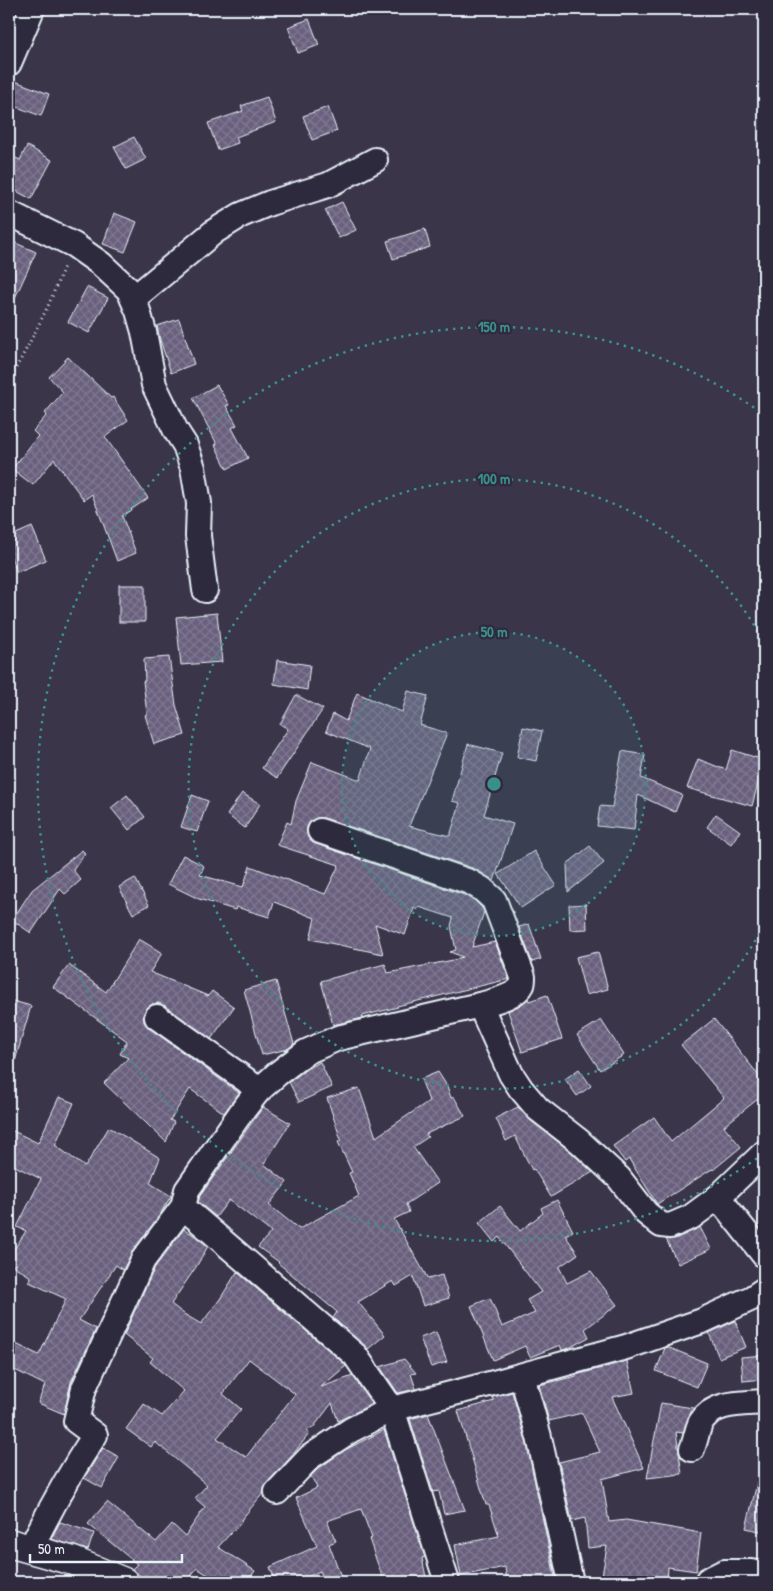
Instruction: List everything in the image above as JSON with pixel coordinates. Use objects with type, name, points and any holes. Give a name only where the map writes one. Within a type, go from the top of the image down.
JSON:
[{"type":"street","points":[[9,63],[32,9]]},
{"type":"street","points":[[133,299],[215,231],[241,214],[328,185],[375,160]]},
{"type":"street","points":[[9,212],[74,245],[101,264],[129,290],[144,332],[154,385],[176,431],[185,445],[193,468],[199,502],[198,536],[205,590]]},
{"type":"street","points":[[124,1582],[73,1561],[20,1546],[51,1508],[95,1435],[76,1421],[84,1388],[143,1260],[183,1207],[187,1190],[258,1091],[306,1052],[338,1038],[480,1006],[502,999],[522,986],[523,977],[494,900],[482,889],[470,882],[320,831]]},
{"type":"street","points":[[480,1006],[511,1074],[521,1089],[538,1109],[578,1141],[619,1178],[654,1220],[661,1225],[670,1226],[690,1217],[718,1197],[764,1153]]},
{"type":"street","points":[[157,1017],[246,1080],[258,1091]]},
{"type":"street","points":[[718,1197],[764,1255]]},
{"type":"street","points":[[183,1207],[355,1355],[392,1409],[447,1582]]},
{"type":"street","points":[[277,1492],[310,1457],[351,1430],[392,1409],[626,1347],[702,1321],[752,1298],[764,1290]]},
{"type":"street","points":[[522,1376],[550,1482],[571,1582]]},
{"type":"street","points":[[692,1449],[700,1423],[713,1411],[725,1405],[764,1402]]},
{"type":"street","points":[[708,1580],[724,1572],[764,1574]]},
{"type":"path","points":[[9,381],[49,304],[74,245]]},
{"type":"building","points":[[309,19],[319,45],[298,53],[288,27]]},
{"type":"building","points":[[15,81],[49,94],[41,116],[9,104],[9,97]]},
{"type":"building","points":[[267,97],[276,122],[236,137],[238,143],[218,150],[208,123],[243,111],[241,106]]},
{"type":"building","points":[[328,107],[337,131],[312,140],[303,116]]},
{"type":"building","points":[[134,137],[146,159],[126,169],[114,147]]},
{"type":"building","points":[[27,146],[52,160],[31,199],[9,187],[9,155],[20,160]]},
{"type":"building","points":[[342,202],[356,230],[339,238],[325,210]]},
{"type":"building","points":[[114,213],[137,222],[125,252],[103,244]]},
{"type":"building","points":[[425,229],[430,247],[393,259],[387,241]]},
{"type":"building","points":[[9,240],[36,252],[9,311]]},
{"type":"building","points":[[87,287],[108,298],[89,333],[68,322]]},
{"type":"building","points":[[179,319],[194,364],[171,373],[157,326]]},
{"type":"building","points":[[68,357],[111,398],[113,397],[128,420],[105,437],[148,498],[122,516],[136,553],[117,561],[92,494],[84,500],[54,459],[33,485],[12,469],[38,436],[33,431],[63,392],[49,377]]},
{"type":"building","points":[[217,385],[229,405],[226,406],[237,425],[232,428],[248,458],[227,469],[215,445],[217,444],[193,398]]},
{"type":"building","points":[[32,527],[46,560],[17,572],[9,553],[9,537]]},
{"type":"building","points":[[119,585],[145,585],[145,622],[119,622]]},
{"type":"building","points":[[217,613],[222,662],[181,665],[176,617]]},
{"type":"building","points":[[169,657],[176,705],[185,735],[154,744],[145,715],[147,714],[143,681],[145,681],[144,659]]},
{"type":"building","points":[[277,660],[310,665],[307,690],[274,684]]},
{"type":"building","points":[[408,691],[428,696],[420,725],[447,733],[409,826],[450,836],[460,803],[452,801],[468,744],[502,753],[484,815],[513,824],[494,881],[475,869],[324,818],[317,818],[311,821],[307,827],[307,834],[310,840],[316,844],[474,900],[484,912],[472,947],[495,942],[509,979],[397,1006],[362,1016],[363,1018],[333,1025],[321,981],[385,964],[388,973],[463,957],[450,952],[456,950],[451,926],[453,918],[419,907],[417,910],[414,908],[405,935],[375,924],[383,954],[310,939],[315,918],[274,902],[269,917],[236,907],[235,910],[199,899],[168,884],[183,855],[204,866],[200,875],[243,887],[250,866],[325,894],[339,865],[277,845],[287,822],[291,824],[296,801],[312,762],[360,780],[370,749],[326,731],[333,714],[346,721],[357,693],[402,712]]},
{"type":"building","points":[[296,695],[323,709],[277,778],[262,768],[288,729],[280,724]]},
{"type":"building","points":[[523,727],[542,731],[536,761],[517,757]]},
{"type":"building","points":[[732,750],[764,760],[752,806],[687,788],[698,759],[726,770]]},
{"type":"building","points":[[622,751],[645,755],[641,778],[682,795],[675,812],[638,795],[634,830],[597,826],[600,806],[612,807]]},
{"type":"building","points":[[242,793],[260,804],[245,828],[227,815]]},
{"type":"building","points":[[127,795],[145,817],[129,830],[111,808]]},
{"type":"building","points":[[192,795],[208,801],[197,832],[181,827]]},
{"type":"building","points":[[716,814],[740,831],[731,844],[707,827]]},
{"type":"building","points":[[590,846],[604,863],[568,892],[567,864]]},
{"type":"building","points":[[82,850],[85,853],[73,870],[81,880],[65,894],[60,889],[31,933],[12,920],[32,890]]},
{"type":"building","points":[[534,851],[556,885],[521,908],[498,874]]},
{"type":"building","points":[[135,878],[149,905],[133,914],[119,887]]},
{"type":"building","points":[[586,904],[587,929],[570,930],[569,905]]},
{"type":"building","points":[[529,924],[541,959],[532,962],[519,927]]},
{"type":"building","points":[[139,939],[162,953],[150,972],[208,996],[212,991],[234,1007],[211,1039],[159,1003],[152,1004],[146,1009],[143,1015],[144,1022],[149,1028],[239,1093],[224,1113],[190,1089],[170,1120],[174,1122],[166,1142],[104,1083],[128,1058],[120,1054],[127,1041],[53,987],[69,965],[106,992]]},
{"type":"building","points":[[598,952],[608,989],[586,995],[576,957]]},
{"type":"building","points":[[276,981],[294,1044],[288,1049],[262,1055],[244,990]]},
{"type":"building","points":[[547,995],[562,1039],[522,1052],[508,1011],[528,999],[529,1001]]},
{"type":"building","points":[[9,1000],[31,1006],[13,1068],[9,1067]]},
{"type":"building","points":[[714,1019],[764,1082],[764,1094],[724,1126],[741,1147],[713,1170],[657,1204],[629,1159],[625,1162],[613,1146],[654,1117],[671,1142],[724,1098],[681,1045]]},
{"type":"building","points":[[601,1020],[624,1055],[600,1070],[577,1035]]},
{"type":"building","points":[[320,1062],[332,1087],[299,1102],[289,1082]]},
{"type":"building","points":[[579,1069],[591,1086],[577,1096],[565,1079]]},
{"type":"building","points":[[438,1072],[447,1086],[451,1098],[454,1097],[465,1116],[426,1134],[428,1137],[413,1147],[438,1183],[406,1204],[409,1212],[394,1219],[428,1279],[442,1275],[449,1298],[423,1306],[413,1276],[396,1286],[393,1281],[358,1302],[385,1335],[368,1349],[333,1318],[337,1312],[279,1262],[258,1247],[271,1232],[229,1200],[216,1217],[198,1202],[200,1196],[263,1107],[290,1123],[264,1164],[287,1182],[269,1205],[299,1229],[359,1196],[349,1173],[352,1172],[338,1142],[341,1140],[327,1098],[359,1088],[376,1137],[429,1101],[421,1079]]},
{"type":"building","points":[[59,1097],[74,1103],[55,1145],[85,1167],[109,1127],[160,1158],[150,1183],[171,1196],[159,1216],[132,1252],[123,1270],[116,1265],[79,1320],[96,1329],[71,1382],[64,1414],[38,1403],[45,1385],[9,1367],[9,1358],[16,1344],[39,1355],[66,1299],[29,1282],[31,1277],[9,1263],[9,1257],[26,1231],[17,1227],[41,1179],[9,1163],[9,1129],[38,1143]]},
{"type":"building","points":[[518,1107],[530,1120],[570,1151],[593,1172],[551,1197],[534,1169],[532,1170],[515,1136],[506,1141],[496,1118]]},
{"type":"building","points":[[557,1200],[573,1231],[565,1235],[578,1254],[559,1267],[567,1283],[591,1271],[617,1305],[585,1329],[589,1337],[569,1348],[562,1350],[560,1345],[530,1357],[525,1346],[493,1360],[471,1306],[490,1298],[502,1327],[535,1313],[527,1300],[541,1292],[499,1237],[494,1242],[479,1223],[500,1206],[520,1231],[543,1213],[541,1208]]},
{"type":"building","points":[[700,1227],[711,1249],[678,1264],[666,1239],[675,1239]]},
{"type":"building","points":[[184,1229],[208,1246],[171,1304],[201,1324],[237,1272],[345,1364],[346,1366],[321,1387],[353,1376],[372,1404],[338,1421],[332,1403],[313,1428],[307,1430],[309,1434],[267,1483],[264,1492],[242,1521],[218,1547],[255,1571],[247,1582],[219,1582],[197,1568],[186,1582],[148,1582],[132,1569],[137,1564],[88,1524],[107,1502],[156,1542],[172,1524],[185,1536],[205,1507],[195,1498],[207,1485],[155,1442],[151,1447],[126,1429],[144,1404],[162,1416],[184,1391],[150,1362],[153,1358],[124,1335],[155,1267]],"holes":[[[249,1359],[295,1394],[246,1457],[217,1438],[241,1409],[223,1394]]]},
{"type":"building","points":[[735,1321],[746,1347],[719,1358],[709,1333]]},
{"type":"building","points":[[436,1332],[447,1362],[431,1367],[420,1338]]},
{"type":"building","points":[[667,1347],[707,1363],[697,1387],[656,1371]]},
{"type":"building","points":[[764,1355],[764,1379],[743,1381],[741,1357]]},
{"type":"building","points":[[404,1359],[416,1373],[411,1374],[416,1389],[398,1393],[380,1367]]},
{"type":"building","points":[[627,1361],[634,1393],[612,1397],[644,1468],[602,1479],[609,1522],[626,1520],[701,1533],[696,1571],[668,1567],[667,1582],[601,1582],[607,1546],[588,1548],[585,1518],[572,1521],[559,1462],[600,1452],[582,1413],[549,1421],[539,1385]]},
{"type":"building","points":[[512,1392],[526,1440],[556,1582],[507,1582],[505,1567],[461,1576],[455,1545],[499,1536],[489,1505],[486,1505],[458,1411],[494,1401],[492,1397]]},
{"type":"building","points":[[661,1403],[693,1408],[683,1433],[676,1432],[682,1474],[647,1478]]},
{"type":"building","points":[[428,1414],[465,1510],[444,1514],[439,1491],[433,1492],[410,1419]]},
{"type":"building","points":[[384,1430],[425,1557],[422,1558],[427,1582],[384,1582],[369,1539],[372,1538],[361,1509],[327,1521],[336,1541],[329,1544],[343,1582],[325,1582],[320,1571],[296,1582],[276,1582],[270,1567],[317,1546],[296,1498],[317,1488],[311,1476],[345,1450]]},
{"type":"building","points":[[103,1448],[119,1457],[102,1488],[84,1478]]},
{"type":"building","points":[[758,1479],[764,1480],[764,1532],[746,1528]]},
{"type":"building","points":[[60,1522],[94,1533],[88,1550],[51,1539]]}]
